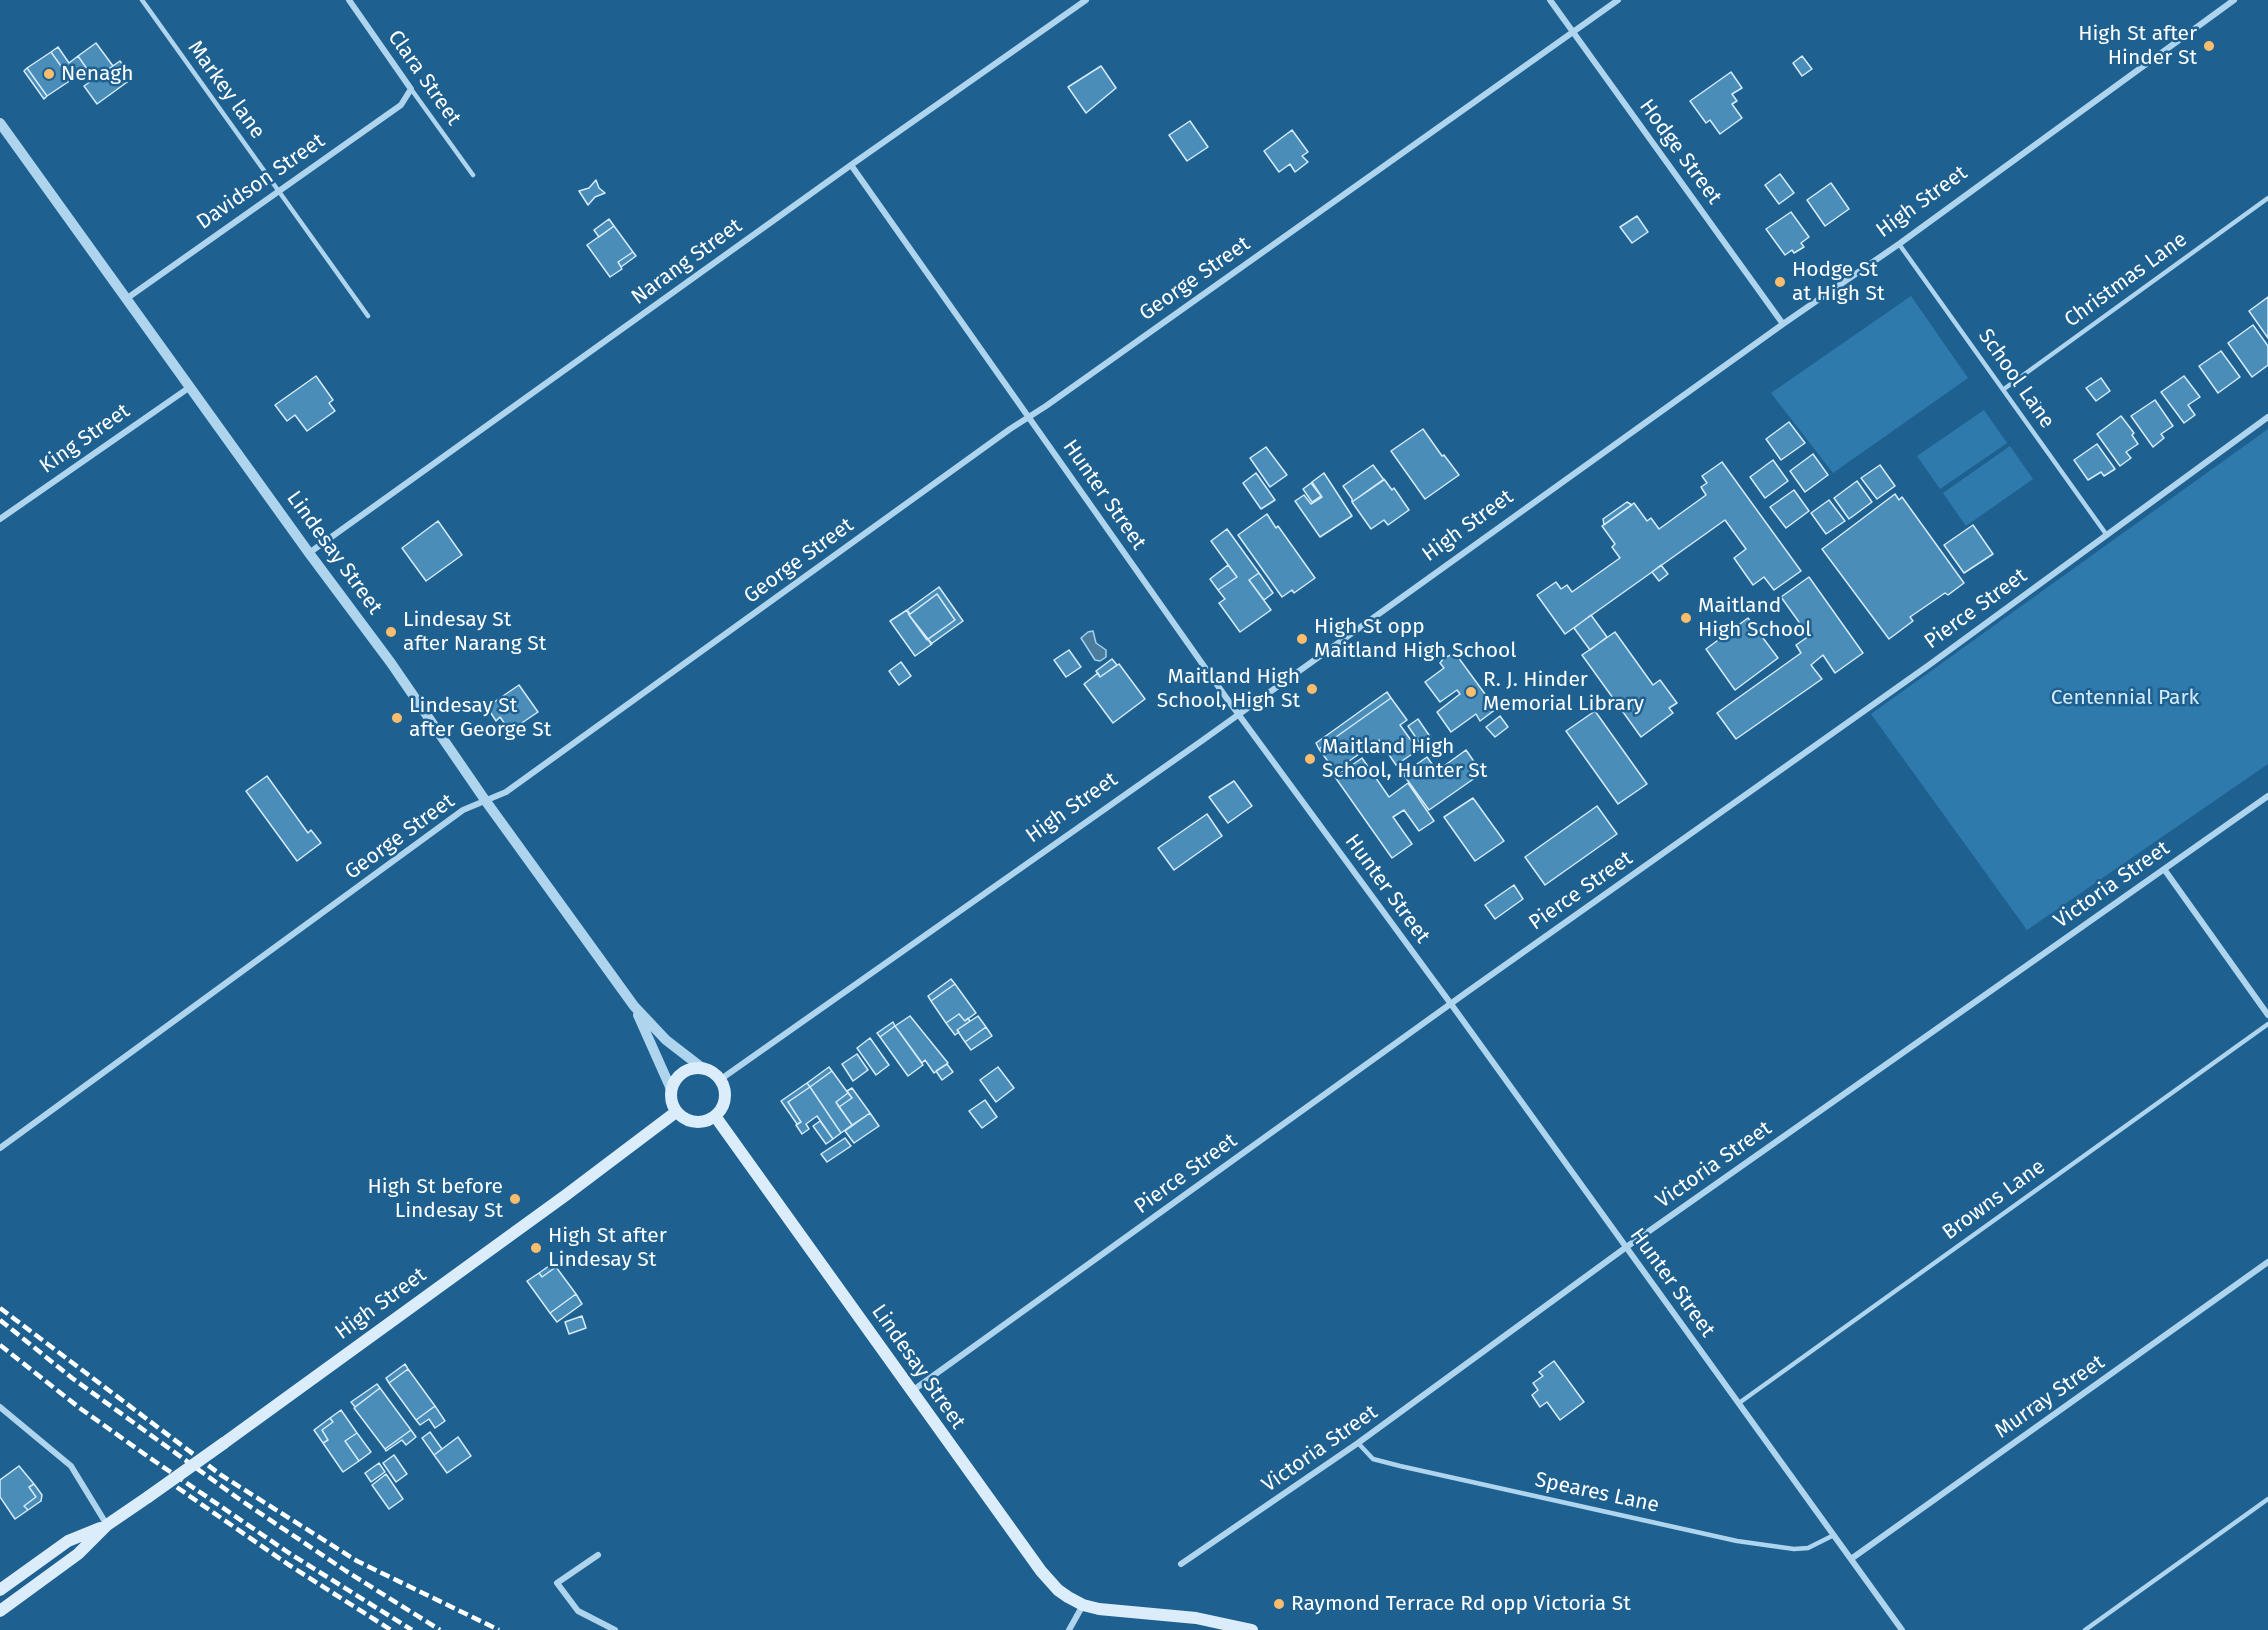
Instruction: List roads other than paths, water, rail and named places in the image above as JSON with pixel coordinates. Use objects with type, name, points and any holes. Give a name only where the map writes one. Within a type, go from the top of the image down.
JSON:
[{"type":"main road","points":[[700,1067],[714,1072],[721,1079],[726,1092],[720,1111],[715,1116],[698,1123],[686,1120],[676,1112],[671,1101],[671,1089],[676,1077],[681,1073],[687,1069],[700,1067]]},
{"type":"main road","name":"High Street","points":[[0,1611],[78,1554],[107,1525],[566,1195],[676,1112]]},
{"type":"main road","name":"Lindesay Street","points":[[715,1116],[1041,1571],[1058,1590],[1083,1605]]},
{"type":"main road","name":"High Street","points":[[0,1590],[69,1541],[107,1525]]},
{"type":"main road","points":[[1083,1605],[1099,1609],[1196,1618],[1252,1630]]},
{"type":"street","name":"Clara Street","points":[[349,0],[411,88]]},
{"type":"street","name":"Narang Street","points":[[309,553],[851,165],[1086,0]]},
{"type":"street","name":"Hodge Street","points":[[1550,0],[1783,324]]},
{"type":"street","name":"George Street","points":[[0,1148],[464,810],[507,792],[1028,416],[1618,0]]},
{"type":"street","name":"High Street","points":[[721,1079],[1239,714],[1783,324],[1899,244],[2234,0]]},
{"type":"street","name":"Davidson Street","points":[[126,299],[401,105],[411,88]]},
{"type":"street","name":"Lindesay Street","points":[[0,123],[309,553],[391,663],[485,800],[634,1006],[666,1040],[700,1067]]},
{"type":"street","name":"Hunter Street","points":[[851,165],[1239,714],[1902,1630]]},
{"type":"street","name":"King Street","points":[[0,519],[190,387]]},
{"type":"street","name":"Pierce Street","points":[[912,1391],[1929,664],[2268,417]]},
{"type":"street","name":"Victoria Street","points":[[1181,1564],[1358,1443],[1625,1248],[2268,796]]},
{"type":"street","points":[[2164,868],[2268,1016]]},
{"type":"street","name":"Lindesay Street","points":[[634,1006],[671,1089]]},
{"type":"street","name":"Murray Street","points":[[1851,1559],[2268,1262]]},
{"type":"street","points":[[0,1407],[71,1466],[107,1525]]},
{"type":"street","points":[[598,1555],[558,1583],[578,1611],[615,1630]]},
{"type":"street","points":[[1069,1630],[1083,1605]]},
{"type":"lane","name":"Markey lane","points":[[142,0],[368,316]]},
{"type":"lane","name":"Clara Street","points":[[411,88],[473,176]]},
{"type":"lane","name":"Christmas Lane","points":[[2004,388],[2268,198]]},
{"type":"lane","name":"School Lane","points":[[1899,244],[2004,388],[2106,534]]},
{"type":"lane","name":"Browns Lane","points":[[1738,1403],[2268,1024]]},
{"type":"lane","name":"Speares Lane","points":[[1358,1443],[1373,1459],[1400,1466],[1737,1541],[1794,1549],[1808,1548],[1834,1535]]},
{"type":"lane","points":[[2085,1630],[2268,1499]]},
{"type":"railway","points":[[0,1308],[221,1475],[357,1561],[499,1630]]},
{"type":"railway","points":[[0,1320],[72,1378],[239,1499],[346,1571],[440,1630]]},
{"type":"railway","points":[[0,1345],[81,1409],[150,1458],[289,1553],[412,1630]]},
{"type":"railway","points":[[165,1479],[289,1565],[391,1630]]},
{"type":"place","name":"High St after Hinder St","points":[[2209,46]]},
{"type":"place","name":"Nenagh","points":[[49,74]]},
{"type":"place","name":"Hodge St at High St","points":[[1780,282]]},
{"type":"place","name":"Maitland High School","points":[[1686,618]]},
{"type":"place","name":"Lindesay St after Narang St","points":[[391,632]]},
{"type":"place","name":"High St opp Maitland High School","points":[[1302,639]]},
{"type":"place","name":"Maitland High School, High St","points":[[1312,689]]},
{"type":"place","name":"R. J. Hinder Memorial Library","points":[[1471,692]]},
{"type":"place","name":"Lindesay St after George St","points":[[397,718]]},
{"type":"place","name":"Maitland High School, Hunter St","points":[[1310,759]]},
{"type":"place","name":"High St before Lindesay St","points":[[515,1199]]},
{"type":"place","name":"High St after Lindesay St","points":[[536,1248]]},
{"type":"place","name":"Raymond Terrace Rd opp Victoria St","points":[[1279,1604]]},
{"type":"park label","name":"Centennial Park","points":[[2125,698]]}]
